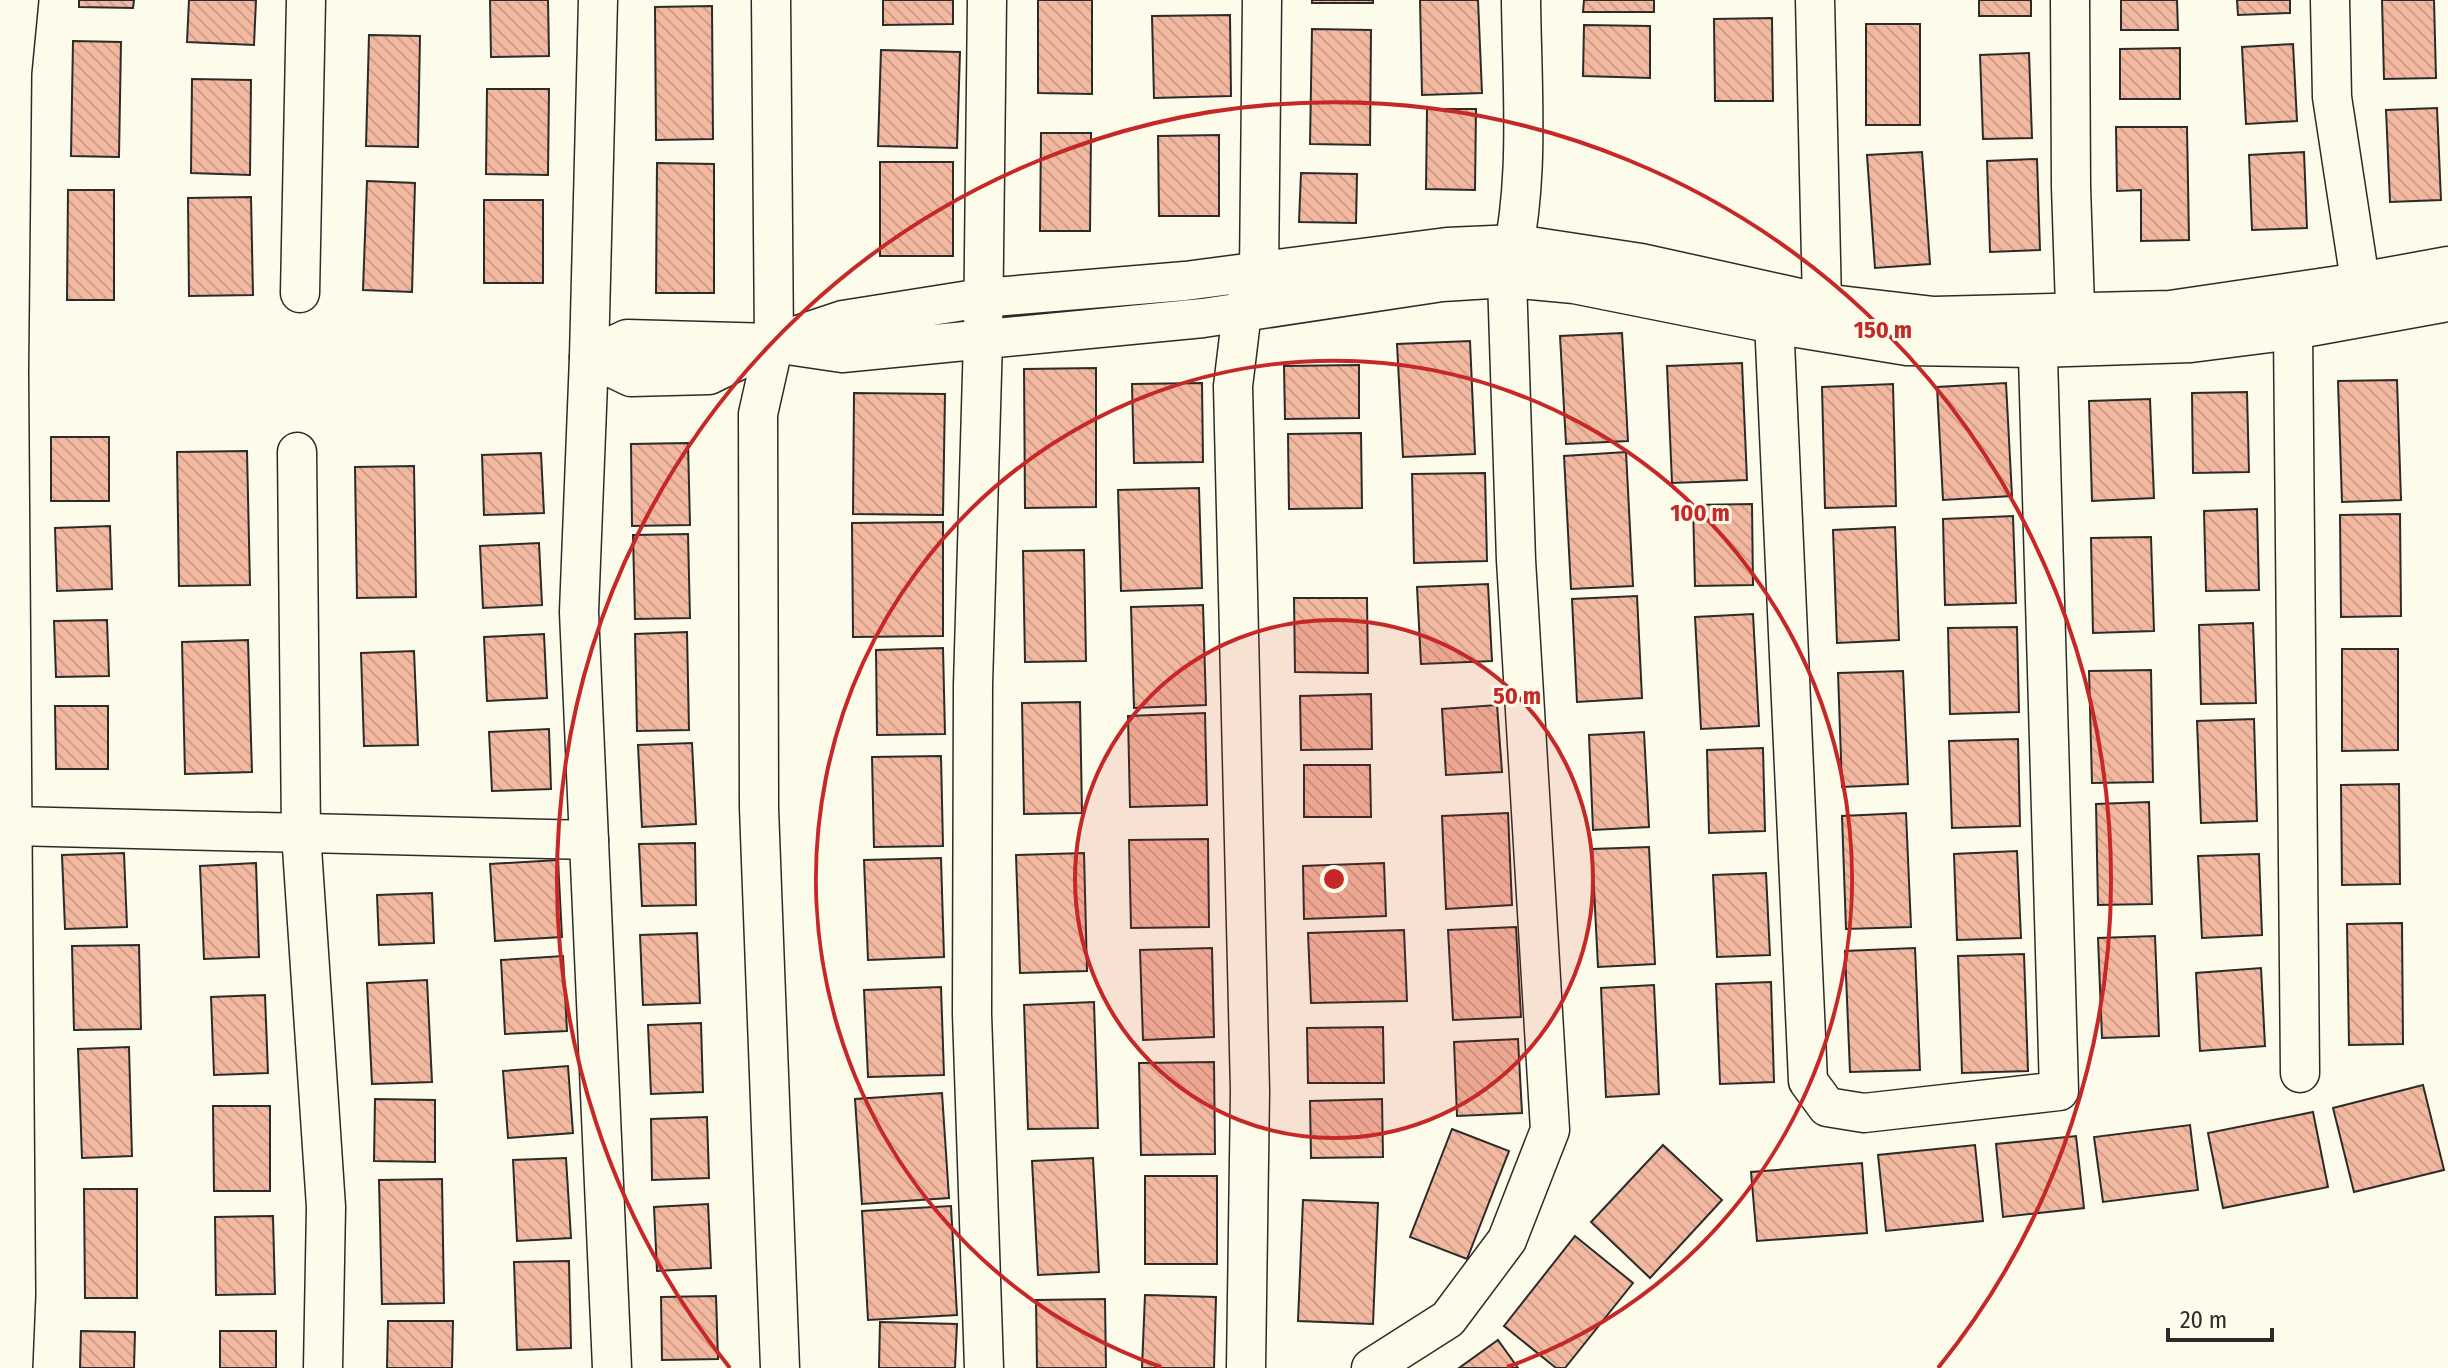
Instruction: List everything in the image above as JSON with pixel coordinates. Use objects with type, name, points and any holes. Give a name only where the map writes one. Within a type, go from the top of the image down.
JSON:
[{"type":"street","points":[[13,1368],[16,1295],[9,371],[12,73],[19,0]]},
{"type":"street","points":[[300,293],[306,0]]},
{"type":"street","points":[[598,0],[579,612],[612,1368]]},
{"type":"street","points":[[771,0],[774,343],[758,414],[759,808],[780,1368]]},
{"type":"street","points":[[984,1368],[972,1014],[973,685],[983,339],[987,0]]},
{"type":"street","points":[[1246,1368],[1250,1091],[1233,386],[1242,312],[1259,272],[1262,0]]},
{"type":"street","points":[[1371,1368],[1448,1319],[1507,1240],[1550,1130],[1516,560],[1511,261],[1523,151],[1521,0]]},
{"type":"street","points":[[1815,0],[1825,318]]},
{"type":"street","points":[[2070,0],[2076,330]]},
{"type":"street","points":[[2330,0],[2332,97],[2363,300]]},
{"type":"street","points":[[774,343],[843,320],[982,298],[1185,281],[1447,247],[1511,261],[1641,263],[1773,308],[1825,318],[1907,346],[2038,331],[2076,330],[2170,310],[2288,312],[2363,300],[2448,302]]},
{"type":"street","points":[[589,357],[627,339],[774,343],[842,353],[983,339],[1242,312],[1442,282],[1511,261]]},
{"type":"street","points":[[2363,300],[2448,266]]},
{"type":"street","points":[[1773,308],[1808,1081],[1827,1107],[1864,1113],[2059,1091],[2038,331]]},
{"type":"street","points":[[2288,312],[2300,1073]]},
{"type":"street","points":[[297,452],[301,833],[326,1207],[323,1368]]},
{"type":"street","points":[[13,826],[589,840]]},
{"type":"building","points":[[79,0],[134,0],[133,8],[79,7]]},
{"type":"building","points":[[189,0],[256,0],[254,45],[187,42]]},
{"type":"building","points":[[490,0],[548,0],[549,56],[491,57]]},
{"type":"building","points":[[883,0],[953,0],[953,24],[883,25]]},
{"type":"building","points":[[1038,0],[1092,0],[1092,94],[1038,93]]},
{"type":"building","points":[[1312,0],[1373,0],[1373,3],[1312,3]]},
{"type":"building","points":[[1420,0],[1478,0],[1482,93],[1422,95]]},
{"type":"building","points":[[1584,0],[1654,0],[1654,12],[1583,12]]},
{"type":"building","points":[[1979,0],[2031,0],[2031,16],[1979,16]]},
{"type":"building","points":[[2121,0],[2177,0],[2178,30],[2121,30]]},
{"type":"building","points":[[2237,0],[2290,0],[2290,13],[2238,15]]},
{"type":"building","points":[[2382,0],[2434,0],[2436,78],[2384,79]]},
{"type":"building","points":[[712,6],[713,139],[656,140],[655,7]]},
{"type":"building","points":[[1230,15],[1231,96],[1154,98],[1152,16]]},
{"type":"building","points":[[1772,18],[1773,101],[1715,101],[1714,19]]},
{"type":"building","points":[[1866,24],[1920,24],[1920,125],[1866,125]]},
{"type":"building","points":[[1584,25],[1650,26],[1650,78],[1583,76]]},
{"type":"building","points":[[1312,29],[1371,30],[1370,145],[1310,144]]},
{"type":"building","points":[[369,35],[420,36],[418,147],[366,146]]},
{"type":"building","points":[[73,41],[121,42],[119,157],[71,156]]},
{"type":"building","points":[[2293,44],[2297,121],[2246,124],[2242,47]]},
{"type":"building","points":[[2180,48],[2180,99],[2120,99],[2120,49]]},
{"type":"building","points":[[881,50],[960,52],[957,148],[878,146]]},
{"type":"building","points":[[2029,53],[2032,138],[1983,139],[1980,55]]},
{"type":"building","points":[[192,79],[251,80],[250,175],[191,173]]},
{"type":"building","points":[[487,89],[549,89],[548,175],[486,174]]},
{"type":"building","points":[[2437,108],[2441,200],[2390,202],[2386,110]]},
{"type":"building","points":[[1427,109],[1476,109],[1475,190],[1426,189]]},
{"type":"building","points":[[2116,127],[2187,127],[2189,240],[2141,241],[2141,190],[2117,191]]},
{"type":"building","points":[[1041,133],[1091,133],[1090,231],[1040,231]]},
{"type":"building","points":[[1219,135],[1219,216],[1159,216],[1158,136]]},
{"type":"building","points":[[1922,152],[1930,264],[1875,268],[1867,155]]},
{"type":"building","points":[[2304,152],[2307,228],[2252,230],[2249,155]]},
{"type":"building","points":[[2037,159],[2040,250],[1990,252],[1987,161]]},
{"type":"building","points":[[880,162],[953,162],[953,256],[880,256]]},
{"type":"building","points":[[657,163],[714,164],[714,293],[656,293]]},
{"type":"building","points":[[1301,173],[1357,174],[1356,223],[1299,222]]},
{"type":"building","points":[[367,181],[415,183],[412,292],[363,290]]},
{"type":"building","points":[[68,190],[114,190],[114,300],[67,300]]},
{"type":"building","points":[[251,197],[253,295],[189,296],[188,198]]},
{"type":"building","points":[[484,200],[543,200],[543,283],[484,283]]},
{"type":"building","points":[[1622,333],[1628,441],[1566,444],[1560,336]]},
{"type":"building","points":[[1470,341],[1475,454],[1403,457],[1397,344]]},
{"type":"building","points":[[1742,363],[1747,480],[1672,483],[1667,366]]},
{"type":"building","points":[[1359,365],[1359,418],[1285,419],[1284,366]]},
{"type":"building","points":[[1096,368],[1096,507],[1025,508],[1024,369]]},
{"type":"building","points":[[2397,380],[2401,500],[2342,502],[2338,381]]},
{"type":"building","points":[[1202,383],[1203,462],[1134,463],[1132,384]]},
{"type":"building","points":[[2006,383],[2012,496],[1943,500],[1937,387]]},
{"type":"building","points":[[1893,384],[1896,506],[1825,508],[1822,387]]},
{"type":"building","points":[[2247,392],[2249,472],[2193,473],[2192,393]]},
{"type":"building","points":[[854,393],[945,394],[943,515],[853,514]]},
{"type":"building","points":[[2150,399],[2154,498],[2092,501],[2089,401]]},
{"type":"building","points":[[1361,433],[1362,508],[1289,509],[1288,434]]},
{"type":"building","points":[[51,437],[109,437],[109,501],[51,501]]},
{"type":"building","points":[[688,443],[690,525],[632,526],[631,444]]},
{"type":"building","points":[[247,451],[250,585],[179,586],[177,452]]},
{"type":"building","points":[[1626,452],[1633,586],[1571,589],[1564,456]]},
{"type":"building","points":[[541,453],[544,513],[484,515],[482,455]]},
{"type":"building","points":[[414,466],[416,597],[357,598],[355,467]]},
{"type":"building","points":[[1485,473],[1487,561],[1414,563],[1412,474]]},
{"type":"building","points":[[1199,488],[1202,588],[1121,591],[1118,490]]},
{"type":"building","points":[[1752,504],[1753,585],[1695,586],[1693,505]]},
{"type":"building","points":[[2257,509],[2259,590],[2206,591],[2204,511]]},
{"type":"building","points":[[2400,514],[2401,616],[2341,617],[2340,515]]},
{"type":"building","points":[[2013,516],[2016,603],[1945,605],[1943,519]]},
{"type":"building","points":[[943,522],[943,636],[853,637],[852,523]]},
{"type":"building","points":[[110,526],[112,589],[57,591],[55,528]]},
{"type":"building","points":[[1895,527],[1899,640],[1837,643],[1833,530]]},
{"type":"building","points":[[688,534],[690,618],[635,619],[633,535]]},
{"type":"building","points":[[2151,537],[2154,631],[2093,633],[2091,538]]},
{"type":"building","points":[[539,543],[542,605],[483,608],[480,546]]},
{"type":"building","points":[[1084,550],[1086,661],[1025,662],[1023,551]]},
{"type":"building","points":[[1488,584],[1492,661],[1421,664],[1417,587]]},
{"type":"building","points":[[1637,596],[1642,698],[1577,702],[1572,599]]},
{"type":"building","points":[[1294,598],[1367,598],[1368,673],[1295,672]]},
{"type":"building","points":[[1203,605],[1206,705],[1134,708],[1131,607]]},
{"type":"building","points":[[1753,614],[1759,726],[1701,729],[1695,617]]},
{"type":"building","points":[[107,620],[109,676],[56,677],[54,621]]},
{"type":"building","points":[[2253,623],[2256,703],[2201,704],[2199,625]]},
{"type":"building","points":[[2017,627],[2019,712],[1950,714],[1948,628]]},
{"type":"building","points":[[687,632],[689,730],[637,731],[635,634]]},
{"type":"building","points":[[544,634],[547,698],[487,701],[484,637]]},
{"type":"building","points":[[248,640],[252,772],[185,774],[182,642]]},
{"type":"building","points":[[943,648],[945,734],[877,735],[876,650]]},
{"type":"building","points":[[2342,649],[2398,649],[2398,750],[2342,751]]},
{"type":"building","points":[[414,651],[418,745],[364,746],[361,653]]},
{"type":"building","points":[[2151,670],[2153,782],[2092,783],[2089,671]]},
{"type":"building","points":[[1903,671],[1908,784],[1842,787],[1838,673]]},
{"type":"building","points":[[1371,694],[1372,749],[1301,750],[1300,696]]},
{"type":"building","points":[[1080,702],[1082,813],[1024,814],[1022,703]]},
{"type":"building","points":[[1497,705],[1502,772],[1446,775],[1442,709]]},
{"type":"building","points":[[55,706],[108,706],[108,769],[56,769]]},
{"type":"building","points":[[1205,713],[1207,805],[1130,807],[1128,716]]},
{"type":"building","points":[[2254,719],[2257,821],[2201,823],[2197,721]]},
{"type":"building","points":[[549,729],[551,789],[492,791],[489,732]]},
{"type":"building","points":[[1644,732],[1649,827],[1593,830],[1589,735]]},
{"type":"building","points":[[2018,739],[2020,826],[1952,828],[1949,741]]},
{"type":"building","points":[[692,743],[696,824],[642,827],[638,745]]},
{"type":"building","points":[[1763,748],[1765,831],[1709,833],[1707,750]]},
{"type":"building","points":[[941,756],[943,846],[874,847],[872,757]]},
{"type":"building","points":[[1304,765],[1370,765],[1371,817],[1304,817]]},
{"type":"building","points":[[2399,784],[2400,884],[2342,885],[2341,785]]},
{"type":"building","points":[[2149,802],[2152,904],[2098,905],[2096,804]]},
{"type":"building","points":[[1508,813],[1512,905],[1446,909],[1442,816]]},
{"type":"building","points":[[1906,813],[1911,927],[1846,929],[1842,816]]},
{"type":"building","points":[[1208,839],[1209,927],[1131,928],[1129,840]]},
{"type":"building","points":[[695,843],[696,905],[642,906],[639,844]]},
{"type":"building","points":[[1649,847],[1655,964],[1598,967],[1592,849]]},
{"type":"building","points":[[2017,851],[2021,938],[1957,940],[1954,854]]},
{"type":"building","points":[[124,853],[127,927],[65,929],[62,855]]},
{"type":"building","points":[[1084,853],[1087,971],[1020,973],[1016,855]]},
{"type":"building","points":[[2259,854],[2262,935],[2202,938],[2198,856]]},
{"type":"building","points":[[941,858],[944,957],[868,960],[864,860]]},
{"type":"building","points":[[558,860],[562,937],[495,941],[490,864]]},
{"type":"building","points":[[256,863],[259,957],[204,959],[200,866]]},
{"type":"building","points":[[1384,863],[1386,916],[1304,919],[1303,866]]},
{"type":"building","points":[[1766,873],[1770,955],[1717,957],[1713,875]]},
{"type":"building","points":[[432,893],[434,943],[379,945],[377,895]]},
{"type":"building","points":[[2402,923],[2403,1044],[2349,1045],[2347,924]]},
{"type":"building","points":[[1516,927],[1521,1017],[1453,1020],[1448,930]]},
{"type":"building","points":[[1404,930],[1407,1001],[1311,1003],[1308,933]]},
{"type":"building","points":[[697,933],[700,1003],[643,1005],[640,935]]},
{"type":"building","points":[[2155,936],[2159,1036],[2102,1038],[2098,938]]},
{"type":"building","points":[[139,945],[141,1029],[74,1030],[72,946]]},
{"type":"building","points":[[1212,948],[1214,1037],[1143,1040],[1140,950]]},
{"type":"building","points":[[1915,948],[1920,1070],[1850,1072],[1845,951]]},
{"type":"building","points":[[2024,954],[2028,1071],[1962,1073],[1958,956]]},
{"type":"building","points":[[563,956],[567,1031],[505,1034],[501,960]]},
{"type":"building","points":[[2261,968],[2265,1046],[2200,1051],[2196,973]]},
{"type":"building","points":[[427,980],[432,1082],[372,1084],[367,983]]},
{"type":"building","points":[[1771,982],[1774,1082],[1720,1084],[1716,984]]},
{"type":"building","points":[[1654,985],[1659,1094],[1606,1097],[1601,988]]},
{"type":"building","points":[[941,987],[944,1075],[868,1077],[864,990]]},
{"type":"building","points":[[265,995],[268,1073],[214,1075],[211,997]]},
{"type":"building","points":[[1094,1002],[1098,1128],[1028,1129],[1024,1005]]},
{"type":"building","points":[[701,1023],[703,1092],[651,1094],[648,1025]]},
{"type":"building","points":[[1383,1027],[1384,1083],[1308,1083],[1307,1028]]},
{"type":"building","points":[[1518,1039],[1522,1113],[1457,1116],[1454,1042]]},
{"type":"building","points":[[129,1047],[132,1156],[82,1158],[78,1049]]},
{"type":"building","points":[[1214,1062],[1215,1154],[1141,1155],[1139,1063]]},
{"type":"building","points":[[568,1066],[573,1133],[508,1138],[503,1071]]},
{"type":"building","points":[[2423,1085],[2444,1170],[2354,1192],[2333,1108]]},
{"type":"building","points":[[942,1093],[949,1198],[862,1204],[855,1099]]},
{"type":"building","points":[[375,1099],[435,1100],[435,1162],[374,1161]]},
{"type":"building","points":[[1382,1099],[1383,1157],[1311,1158],[1310,1101]]},
{"type":"building","points":[[213,1106],[270,1106],[270,1191],[214,1191]]},
{"type":"building","points":[[2313,1112],[2328,1187],[2223,1208],[2208,1133]]},
{"type":"building","points":[[707,1117],[709,1178],[652,1180],[651,1119]]},
{"type":"building","points":[[2190,1125],[2198,1190],[2103,1202],[2094,1137]]},
{"type":"building","points":[[1452,1129],[1509,1151],[1467,1259],[1410,1237]]},
{"type":"building","points":[[2076,1136],[2084,1208],[2003,1217],[1996,1144]]},
{"type":"building","points":[[1663,1145],[1722,1200],[1650,1278],[1591,1222]]},
{"type":"building","points":[[1975,1145],[1983,1221],[1886,1231],[1878,1155]]},
{"type":"building","points":[[566,1158],[571,1238],[517,1241],[513,1160]]},
{"type":"building","points":[[1093,1158],[1099,1272],[1038,1275],[1032,1161]]},
{"type":"building","points":[[1862,1163],[1867,1233],[1757,1241],[1751,1172]]},
{"type":"building","points":[[1145,1176],[1217,1176],[1217,1264],[1145,1264]]},
{"type":"building","points":[[442,1179],[444,1303],[382,1304],[379,1180]]},
{"type":"building","points":[[84,1189],[137,1189],[137,1298],[85,1298]]},
{"type":"building","points":[[1303,1200],[1378,1203],[1373,1324],[1298,1321]]},
{"type":"building","points":[[708,1204],[711,1268],[657,1271],[654,1207]]},
{"type":"building","points":[[951,1206],[957,1315],[868,1320],[862,1211]]},
{"type":"building","points":[[273,1216],[275,1294],[216,1295],[215,1217]]},
{"type":"building","points":[[1575,1236],[1633,1283],[1565,1368],[1556,1368],[1504,1326]]},
{"type":"building","points":[[569,1261],[571,1348],[517,1350],[514,1262]]},
{"type":"building","points":[[1145,1295],[1216,1297],[1214,1368],[1142,1368]]},
{"type":"building","points":[[716,1296],[718,1359],[662,1360],[661,1297]]},
{"type":"building","points":[[1105,1299],[1106,1368],[1037,1368],[1036,1300]]},
{"type":"building","points":[[388,1321],[453,1321],[452,1368],[387,1368]]},
{"type":"building","points":[[880,1322],[957,1324],[955,1368],[879,1368]]},
{"type":"building","points":[[81,1331],[135,1332],[134,1368],[80,1368]]},
{"type":"building","points":[[220,1331],[276,1331],[276,1368],[220,1368]]},
{"type":"building","points":[[1498,1340],[1518,1368],[1459,1368]]}]
